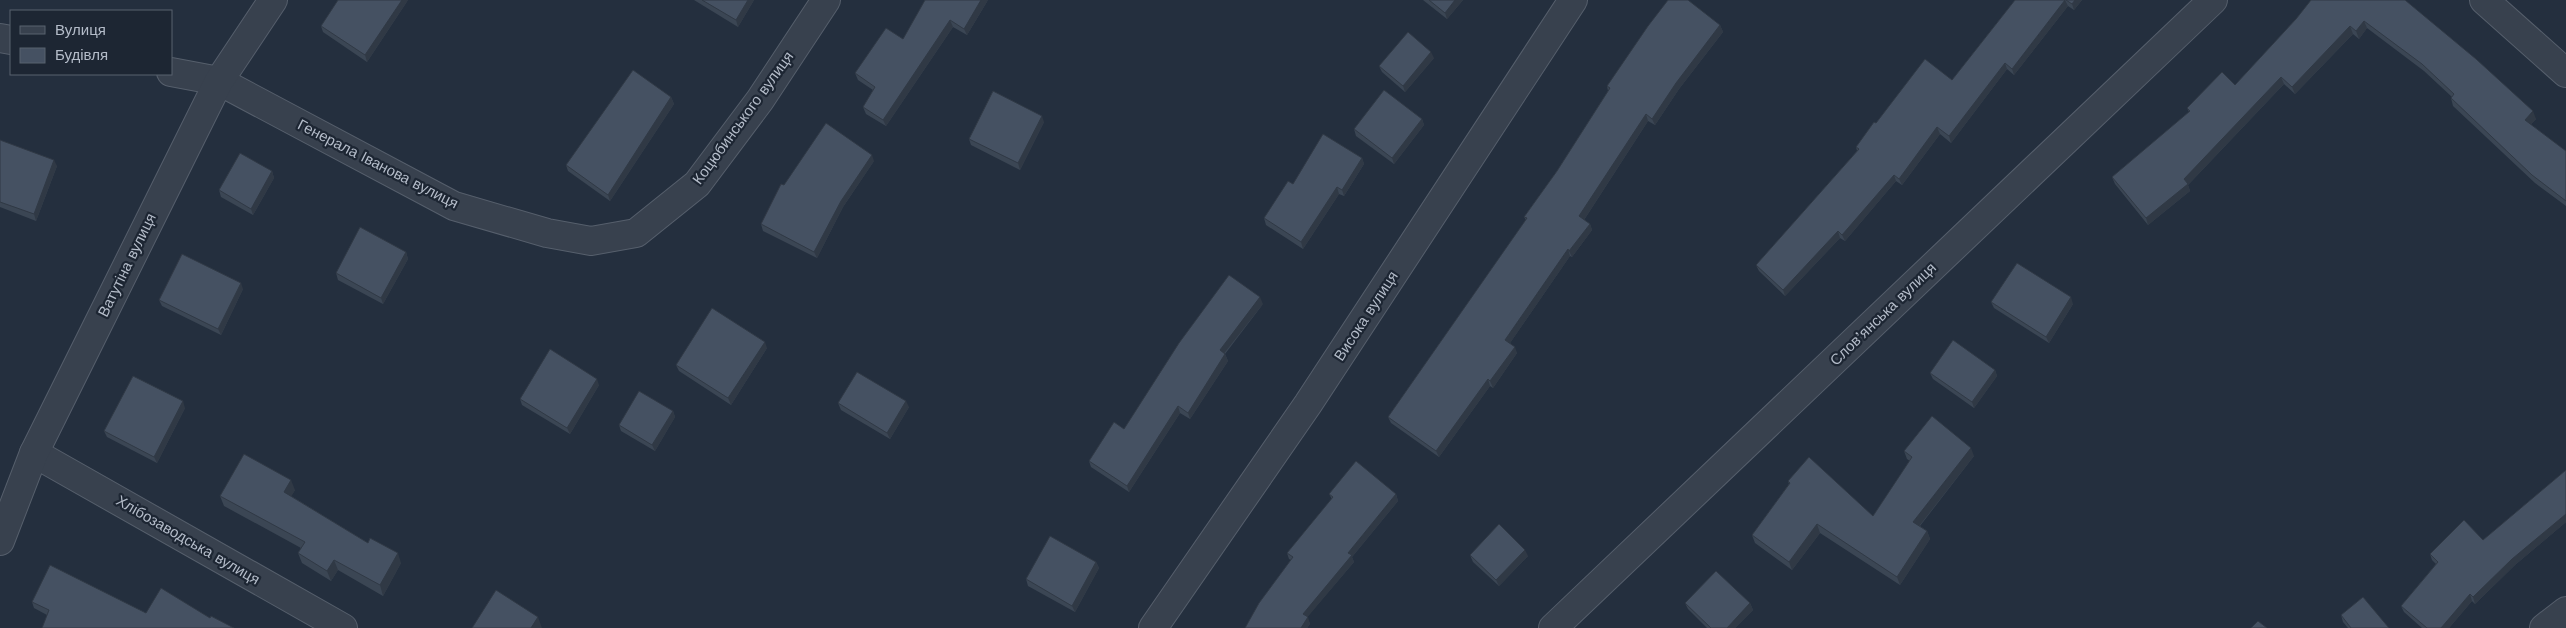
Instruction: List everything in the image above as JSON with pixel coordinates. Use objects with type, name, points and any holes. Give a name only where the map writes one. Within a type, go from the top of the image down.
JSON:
[{"type":"street","name":"Ватутіна вулиця","points":[[0,541],[34,453],[219,81],[273,0]]},
{"type":"street","name":"Коцюбинського вулиця","points":[[591,242],[636,233],[697,184],[760,100],[826,0]]},
{"type":"street","name":"Висока вулиця","points":[[1153,628],[1308,404],[1573,0]]},
{"type":"street","name":"Слов’янська вулиця","points":[[1553,628],[2213,0]]},
{"type":"street","points":[[2484,0],[2566,73]]},
{"type":"street","name":"Генерала Іванова вулиця","points":[[172,72],[219,81],[454,206],[547,233],[591,242]]},
{"type":"street","name":"Хлібозаводська вулиця","points":[[34,453],[343,628]]},
{"type":"street","points":[[2544,628],[2566,611]]},
{"type":"building","points":[[338,0],[402,0],[365,55],[321,26]]},
{"type":"building","points":[[702,0],[748,0],[736,20]]},
{"type":"building","points":[[925,0],[981,0],[964,29],[950,20],[883,120],[863,107],[875,87],[855,73],[886,28],[903,39]]},
{"type":"building","points":[[1429,0],[1455,0],[1445,13]]},
{"type":"building","points":[[1668,0],[1688,0],[1720,25],[1676,83],[1652,119],[1646,114],[1579,216],[1590,224],[1569,251],[1568,249],[1505,340],[1515,347],[1490,381],[1488,379],[1436,451],[1388,417],[1527,218],[1524,217],[1557,171],[1610,88],[1607,86]]},
{"type":"building","points":[[2015,0],[2065,0],[2012,69],[2005,63],[1949,136],[1937,127],[1899,179],[1894,175],[1842,235],[1838,231],[1783,290],[1756,265],[1859,149],[1856,147],[1874,122],[1876,123],[1925,59],[1952,80]]},
{"type":"building","points":[[2066,0],[2075,0],[2072,4]]},
{"type":"building","points":[[2311,0],[2405,0],[2476,59],[2533,111],[2525,120],[2566,151],[2566,201],[2532,175],[2451,98],[2454,94],[2422,64],[2364,21],[2356,31],[2350,26],[2292,87],[2281,77],[2184,179],[2188,184],[2146,218],[2112,177],[2190,111],[2187,108],[2222,72],[2235,85]]},
{"type":"building","points":[[1408,32],[1431,52],[1403,86],[1379,66]]},
{"type":"building","points":[[633,70],[671,97],[608,195],[566,165]]},
{"type":"building","points":[[1384,90],[1422,119],[1392,158],[1354,129]]},
{"type":"building","points":[[993,91],[1042,116],[1018,163],[969,139]]},
{"type":"building","points":[[826,123],[872,155],[841,201],[814,252],[761,224],[781,184],[784,185]]},
{"type":"building","points":[[1323,134],[1362,158],[1342,190],[1337,187],[1301,242],[1264,218],[1288,181],[1293,184]]},
{"type":"building","points":[[0,140],[54,160],[34,214],[0,202]]},
{"type":"building","points":[[240,153],[272,171],[251,209],[219,190]]},
{"type":"building","points":[[360,227],[406,252],[381,298],[336,273]]},
{"type":"building","points":[[182,254],[241,283],[218,329],[159,300]]},
{"type":"building","points":[[2017,263],[2071,297],[2046,337],[1991,302]]},
{"type":"building","points":[[1229,275],[1260,297],[1220,350],[1225,354],[1188,413],[1178,406],[1127,486],[1089,461],[1114,422],[1124,429],[1179,343]]},
{"type":"building","points":[[712,308],[765,342],[728,398],[676,365]]},
{"type":"building","points":[[1953,340],[1995,370],[1972,402],[1930,373]]},
{"type":"building","points":[[550,349],[597,379],[567,428],[520,399]]},
{"type":"building","points":[[857,372],[906,401],[887,433],[838,403]]},
{"type":"building","points":[[133,376],[183,401],[154,457],[104,431]]},
{"type":"building","points":[[639,391],[673,411],[652,445],[619,425]]},
{"type":"building","points":[[1932,416],[1971,448],[1913,522],[1927,531],[1897,577],[1817,524],[1789,562],[1752,535],[1790,483],[1788,481],[1809,457],[1873,516],[1912,457],[1904,451]]},
{"type":"building","points":[[244,454],[291,480],[284,492],[368,543],[370,538],[398,553],[380,585],[334,560],[327,571],[298,553],[305,542],[220,496]]},
{"type":"building","points":[[1356,461],[1396,494],[1348,553],[1352,555],[1303,614],[1308,617],[1301,628],[1245,628],[1259,603],[1293,557],[1287,553],[1333,497],[1329,494]]},
{"type":"building","points":[[2566,470],[2566,514],[2512,559],[2473,597],[2470,594],[2441,628],[2427,628],[2401,606],[2438,562],[2430,554],[2464,520],[2483,540]]},
{"type":"building","points":[[1499,524],[1525,550],[1496,580],[1470,555]]},
{"type":"building","points":[[1050,536],[1096,562],[1072,606],[1026,579]]},
{"type":"building","points":[[50,565],[146,613],[161,588],[210,618],[211,616],[234,628],[42,628],[49,610],[32,602]]},
{"type":"building","points":[[1716,571],[1750,603],[1727,628],[1711,628],[1685,603]]},
{"type":"building","points":[[496,590],[538,617],[531,628],[472,628]]},
{"type":"building","points":[[2363,597],[2389,628],[2351,628],[2341,615]]},
{"type":"building","points":[[2258,621],[2267,628],[2251,628]]}]
